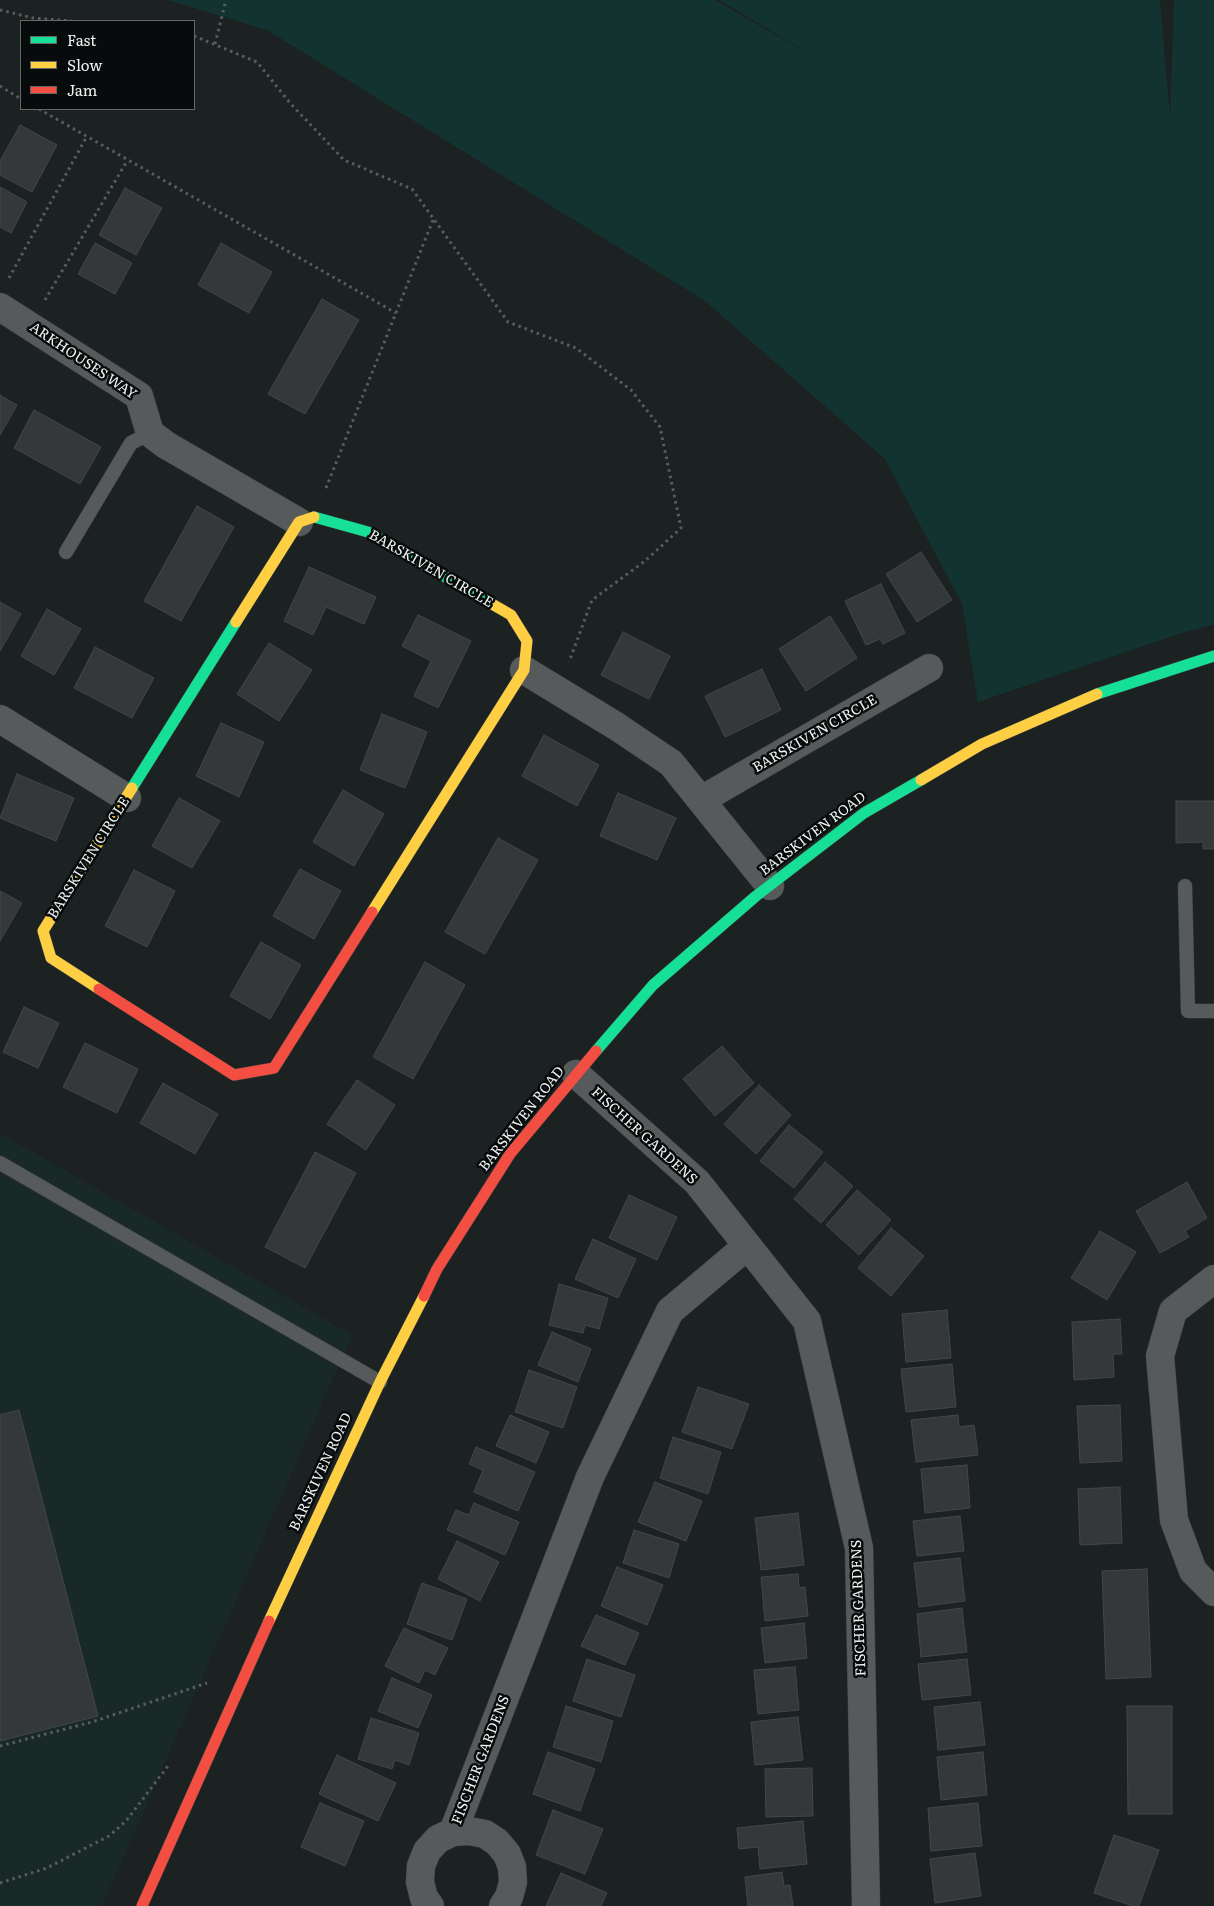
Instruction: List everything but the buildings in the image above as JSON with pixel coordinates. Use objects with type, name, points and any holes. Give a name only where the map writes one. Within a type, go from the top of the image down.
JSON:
[{"type":"street","name":"ARKHOUSES WAY","points":[[2,297],[30,325],[139,396],[150,434]]},
{"type":"street","points":[[150,434],[166,446],[307,520]]},
{"type":"street","name":"BARSKIVEN CIRCLE","points":[[307,520],[368,532],[511,615],[527,641],[524,670],[274,1068],[234,1074],[51,958],[43,931],[307,520]]},
{"type":"street","name":"BARSKIVEN ROAD","points":[[142,1906],[304,1543],[380,1382],[437,1269],[510,1154],[576,1074],[653,986],[770,886],[864,813],[982,744],[1108,689],[1214,656]]},
{"type":"street","name":"BARSKIVEN CIRCLE","points":[[701,800],[929,668]]},
{"type":"street","points":[[524,670],[671,763],[770,886]]},
{"type":"street","points":[[0,719],[127,798]]},
{"type":"street","name":"FISCHER GARDENS","points":[[576,1074],[697,1182],[807,1321],[860,1548],[866,1906]]},
{"type":"street","name":"FISCHER GARDENS","points":[[453,1832],[590,1477],[670,1312],[747,1246]]},
{"type":"street","points":[[1214,1279],[1173,1311],[1160,1356],[1174,1520],[1193,1572],[1214,1592]]},
{"type":"street","points":[[430,1906],[424,1898],[420,1882],[421,1866],[427,1851],[438,1840],[453,1832],[469,1831],[485,1834],[497,1842],[507,1854],[512,1867],[513,1882],[509,1896],[503,1906]]},
{"type":"lane","points":[[66,552],[131,443],[150,434]]},
{"type":"lane","points":[[1185,886],[1188,1012],[1214,1011]]},
{"type":"lane","points":[[0,1164],[380,1382]]},
{"type":"path","points":[[215,44],[226,0]]},
{"type":"path","points":[[0,10],[33,18],[59,20]]},
{"type":"path","points":[[195,36],[257,62],[290,103],[344,160],[412,189],[508,322],[576,348],[631,390],[660,426],[681,528],[645,560],[592,600],[558,691]]},
{"type":"path","points":[[0,86],[20,98]]},
{"type":"path","points":[[41,110],[396,313]]},
{"type":"path","points":[[2,297],[87,136]]},
{"type":"path","points":[[30,325],[127,161]]},
{"type":"path","points":[[307,520],[396,313],[433,219]]},
{"type":"path","points":[[0,1746],[92,1722],[214,1680],[242,1681]]},
{"type":"path","points":[[0,1883],[47,1868],[109,1836],[126,1821],[171,1762],[204,1767]]},
{"type":"shaded area","points":[[168,0],[715,0],[827,64],[719,0],[1160,0],[1170,117],[1174,0],[1214,0],[1214,625],[1185,632],[978,702],[962,604],[885,459],[705,301],[267,30]]},
{"type":"shaded area","points":[[0,1133],[352,1335],[102,1906],[0,1906]]},
{"type":"traffic: fast","points":[[314,517],[368,532],[492,604]]},
{"type":"traffic: fast","points":[[132,788],[236,622]]},
{"type":"traffic: fast","points":[[1097,694],[1214,656]]},
{"type":"traffic: fast","points":[[596,1051],[653,985],[756,896],[864,813],[921,780]]},
{"type":"traffic: slow","points":[[236,622],[299,522],[314,517]]},
{"type":"traffic: slow","points":[[372,912],[524,670],[527,641],[511,615],[492,604]]},
{"type":"traffic: slow","points":[[921,780],[982,744],[1097,694]]},
{"type":"traffic: slow","points":[[99,989],[51,958],[43,931],[132,788]]},
{"type":"traffic: slow","points":[[269,1621],[380,1382],[424,1296]]},
{"type":"traffic: jam","points":[[99,989],[234,1075],[274,1068],[372,912]]},
{"type":"traffic: jam","points":[[424,1296],[437,1269],[510,1154],[596,1051]]},
{"type":"traffic: jam","points":[[142,1906],[269,1621]]}]
